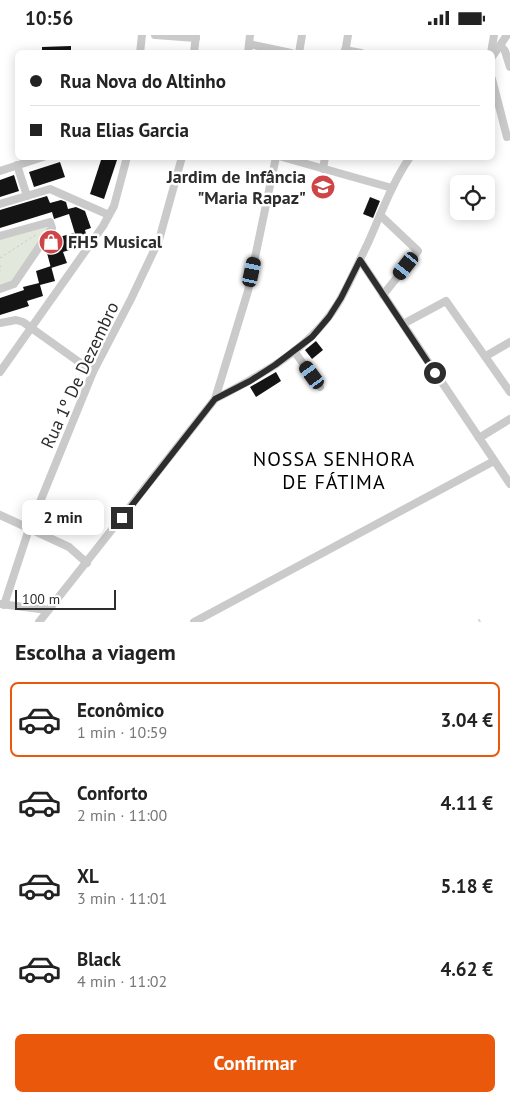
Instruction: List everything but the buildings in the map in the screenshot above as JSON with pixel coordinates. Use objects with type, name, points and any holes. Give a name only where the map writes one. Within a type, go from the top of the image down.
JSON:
[{"type":"street","points":[[140,50],[142,35]]},
{"type":"street","points":[[155,35],[196,36],[194,50]]},
{"type":"street","points":[[248,50],[250,35]]},
{"type":"street","points":[[300,50],[302,35]]},
{"type":"street","points":[[345,50],[348,35]]},
{"type":"street","points":[[492,50],[494,35]]},
{"type":"street","points":[[495,53],[507,35]]},
{"type":"street","points":[[249,44],[277,50]]},
{"type":"street","points":[[501,46],[506,51],[510,67]]},
{"type":"street","points":[[495,91],[507,137]]},
{"type":"street","points":[[0,171],[34,160]]},
{"type":"street","points":[[2,366],[31,328],[109,215],[114,206],[126,160]]},
{"type":"street","name":"Rua 1º De Dezembro","points":[[2,604],[28,529],[93,372],[159,240],[181,160]]},
{"type":"street","points":[[39,622],[215,399],[248,291],[275,160]]},
{"type":"street","points":[[292,160],[392,188]]},
{"type":"street","points":[[323,169],[324,160]]},
{"type":"street","points":[[215,399],[250,381],[294,351],[312,337],[329,317],[341,298],[392,188],[408,160]]},
{"type":"street","points":[[18,165],[26,196]]},
{"type":"street","points":[[0,204],[50,189],[109,215]]},
{"type":"street","points":[[380,215],[418,251],[383,295]]},
{"type":"street","points":[[0,236],[50,222],[52,228],[14,284],[0,289]]},
{"type":"street","points":[[360,260],[510,484]]},
{"type":"street","points":[[402,325],[446,301],[510,392]]},
{"type":"street","points":[[0,323],[16,320],[22,322],[93,372]]},
{"type":"street","points":[[486,356],[510,342]]},
{"type":"street","points":[[294,351],[320,387]]},
{"type":"street","points":[[479,438],[510,419]]},
{"type":"street","points":[[194,622],[494,461]]},
{"type":"street","points":[[0,515],[69,547],[87,563]]},
{"type":"street","points":[[2,604],[48,610]]},
{"type":"path","points":[[0,258],[41,231]]},
{"type":"path","points":[[0,265],[0,271]]},
{"type":"shaded area","points":[[48,224],[50,229],[14,283],[0,288],[0,238]]},
{"type":"place","name":"Jardim de Infância \"Maria Rapaz\"","points":[[323,187]]},
{"type":"place","name":"FH5 Musical","points":[[51,242]]},
{"type":"district","name":"NOSSA SENHORA DE FÁTIMA","points":[[334,470]]},
{"type":"route","points":[[122,518],[215,399],[250,381],[288,356],[312,337],[329,317],[341,298],[360,260],[435,373]]}]
